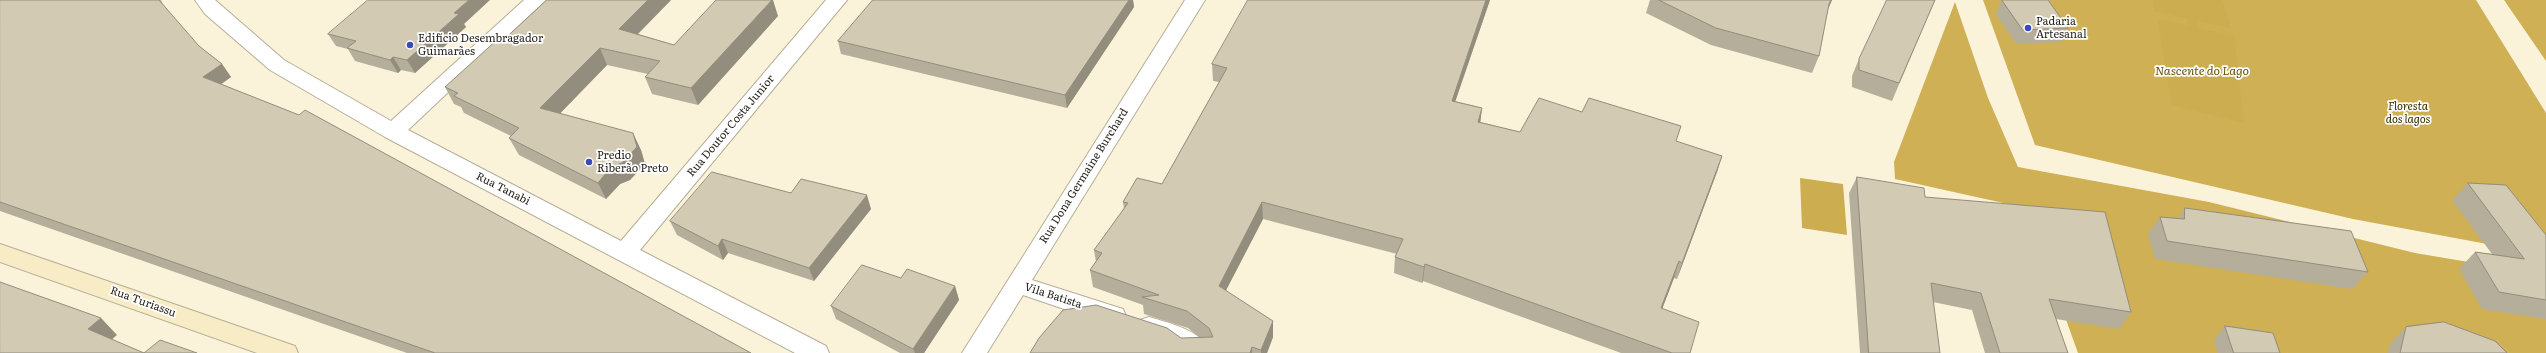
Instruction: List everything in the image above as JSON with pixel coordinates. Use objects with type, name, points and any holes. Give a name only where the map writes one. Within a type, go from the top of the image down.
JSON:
[{"type":"street","points":[[393,132],[536,0]]},
{"type":"street","name":"Rua Doutor Costa Junior","points":[[625,252],[837,0]]},
{"type":"street","name":"Rua Dona Germaine Burchard","points":[[974,353],[1195,0]]},
{"type":"street","name":"Rua Tanabi","points":[[214,3],[277,65],[393,132],[817,353]]},
{"type":"street","name":"Rua Turiassu","points":[[0,253],[286,353]]},
{"type":"street","name":"Vila Batista","points":[[1017,284],[1178,336],[1200,353]]},
{"type":"green space","name":"Floresta dos lagos","points":[[1983,0],[2476,0],[2546,113],[2546,255],[2353,219],[2035,145]]},
{"type":"green space","points":[[2504,0],[2546,0],[2546,61]]},
{"type":"green space","points":[[1955,2],[1988,98],[2018,167],[2209,202],[2415,253],[2546,275],[2546,353],[2078,353],[2026,208],[1895,179],[1894,162]]},
{"type":"water","points":[[2153,0],[2222,0],[2231,28],[2154,11]]},
{"type":"water","name":"Nascente do Lago","points":[[2158,19],[2234,36],[2244,123],[2171,105]]},
{"type":"water","points":[[1800,178],[1843,184],[1847,235],[1802,228]]},
{"type":"building","points":[[0,0],[159,0],[199,46],[222,64],[203,77],[299,115],[305,110],[751,353],[435,353],[0,202]]},
{"type":"building","points":[[368,0],[469,0],[454,13],[459,14],[407,60],[393,57],[390,60],[347,48],[356,41],[328,34]]},
{"type":"building","points":[[547,0],[648,0],[619,29],[674,45],[716,0],[772,0],[691,88],[645,77],[660,61],[600,48],[540,108],[633,133],[637,147],[622,163],[611,167],[598,183],[509,138],[519,128],[454,96],[458,93],[445,87],[499,38],[504,39]]},
{"type":"building","points":[[873,0],[1129,0],[1065,95],[838,41]]},
{"type":"building","points":[[1248,0],[1486,0],[1452,101],[1482,108],[1478,122],[1520,132],[1539,98],[1582,112],[1589,98],[1681,126],[1676,141],[1722,156],[1682,263],[1679,261],[1661,308],[1699,322],[1690,353],[1672,353],[1425,264],[1424,267],[1395,257],[1403,239],[1262,202],[1219,286],[1273,321],[1261,350],[1252,347],[1250,353],[1030,353],[1039,338],[1063,310],[1096,305],[1167,328],[1181,338],[1213,337],[1209,328],[1187,311],[1142,297],[1159,295],[1090,270],[1102,253],[1094,250],[1128,203],[1123,202],[1137,178],[1162,184],[1227,68],[1212,64]]},
{"type":"building","points":[[1659,0],[1831,0],[1819,56],[1716,28]]},
{"type":"building","points":[[1887,0],[1935,0],[1899,83],[1859,70],[1859,59]]},
{"type":"building","points":[[2002,0],[2048,0],[2068,28],[2023,30]]},
{"type":"building","points":[[712,172],[791,193],[801,179],[867,195],[809,268],[722,239],[718,246],[670,221]]},
{"type":"building","points":[[1857,177],[1924,188],[1925,197],[2105,212],[2131,312],[2049,299],[2068,353],[2000,353],[1981,293],[1931,283],[1940,353],[1869,353]]},
{"type":"building","points":[[2468,183],[2506,185],[2546,235],[2546,300],[2499,292],[2475,252],[2524,259]]},
{"type":"building","points":[[2185,208],[2351,231],[2368,272],[2167,241],[2160,217],[2184,219]]},
{"type":"building","points":[[862,265],[901,278],[907,269],[955,286],[913,349],[831,306]]},
{"type":"building","points":[[0,282],[101,318],[88,329],[144,353],[0,353]]},
{"type":"building","points":[[2444,322],[2495,341],[2507,353],[2400,353],[2406,327]]},
{"type":"building","points":[[2225,326],[2273,333],[2280,353],[2234,353]]},
{"type":"building","points":[[160,340],[197,353],[144,353]]},
{"type":"waterway","points":[[2192,19],[2193,27]]},
{"type":"place","name":"Padaria Artesanal","points":[[2028,28]]},
{"type":"place","name":"Edifício Desembragador Guimarães","points":[[410,45]]},
{"type":"place","name":"Predio Riberão Preto","points":[[589,162]]}]
